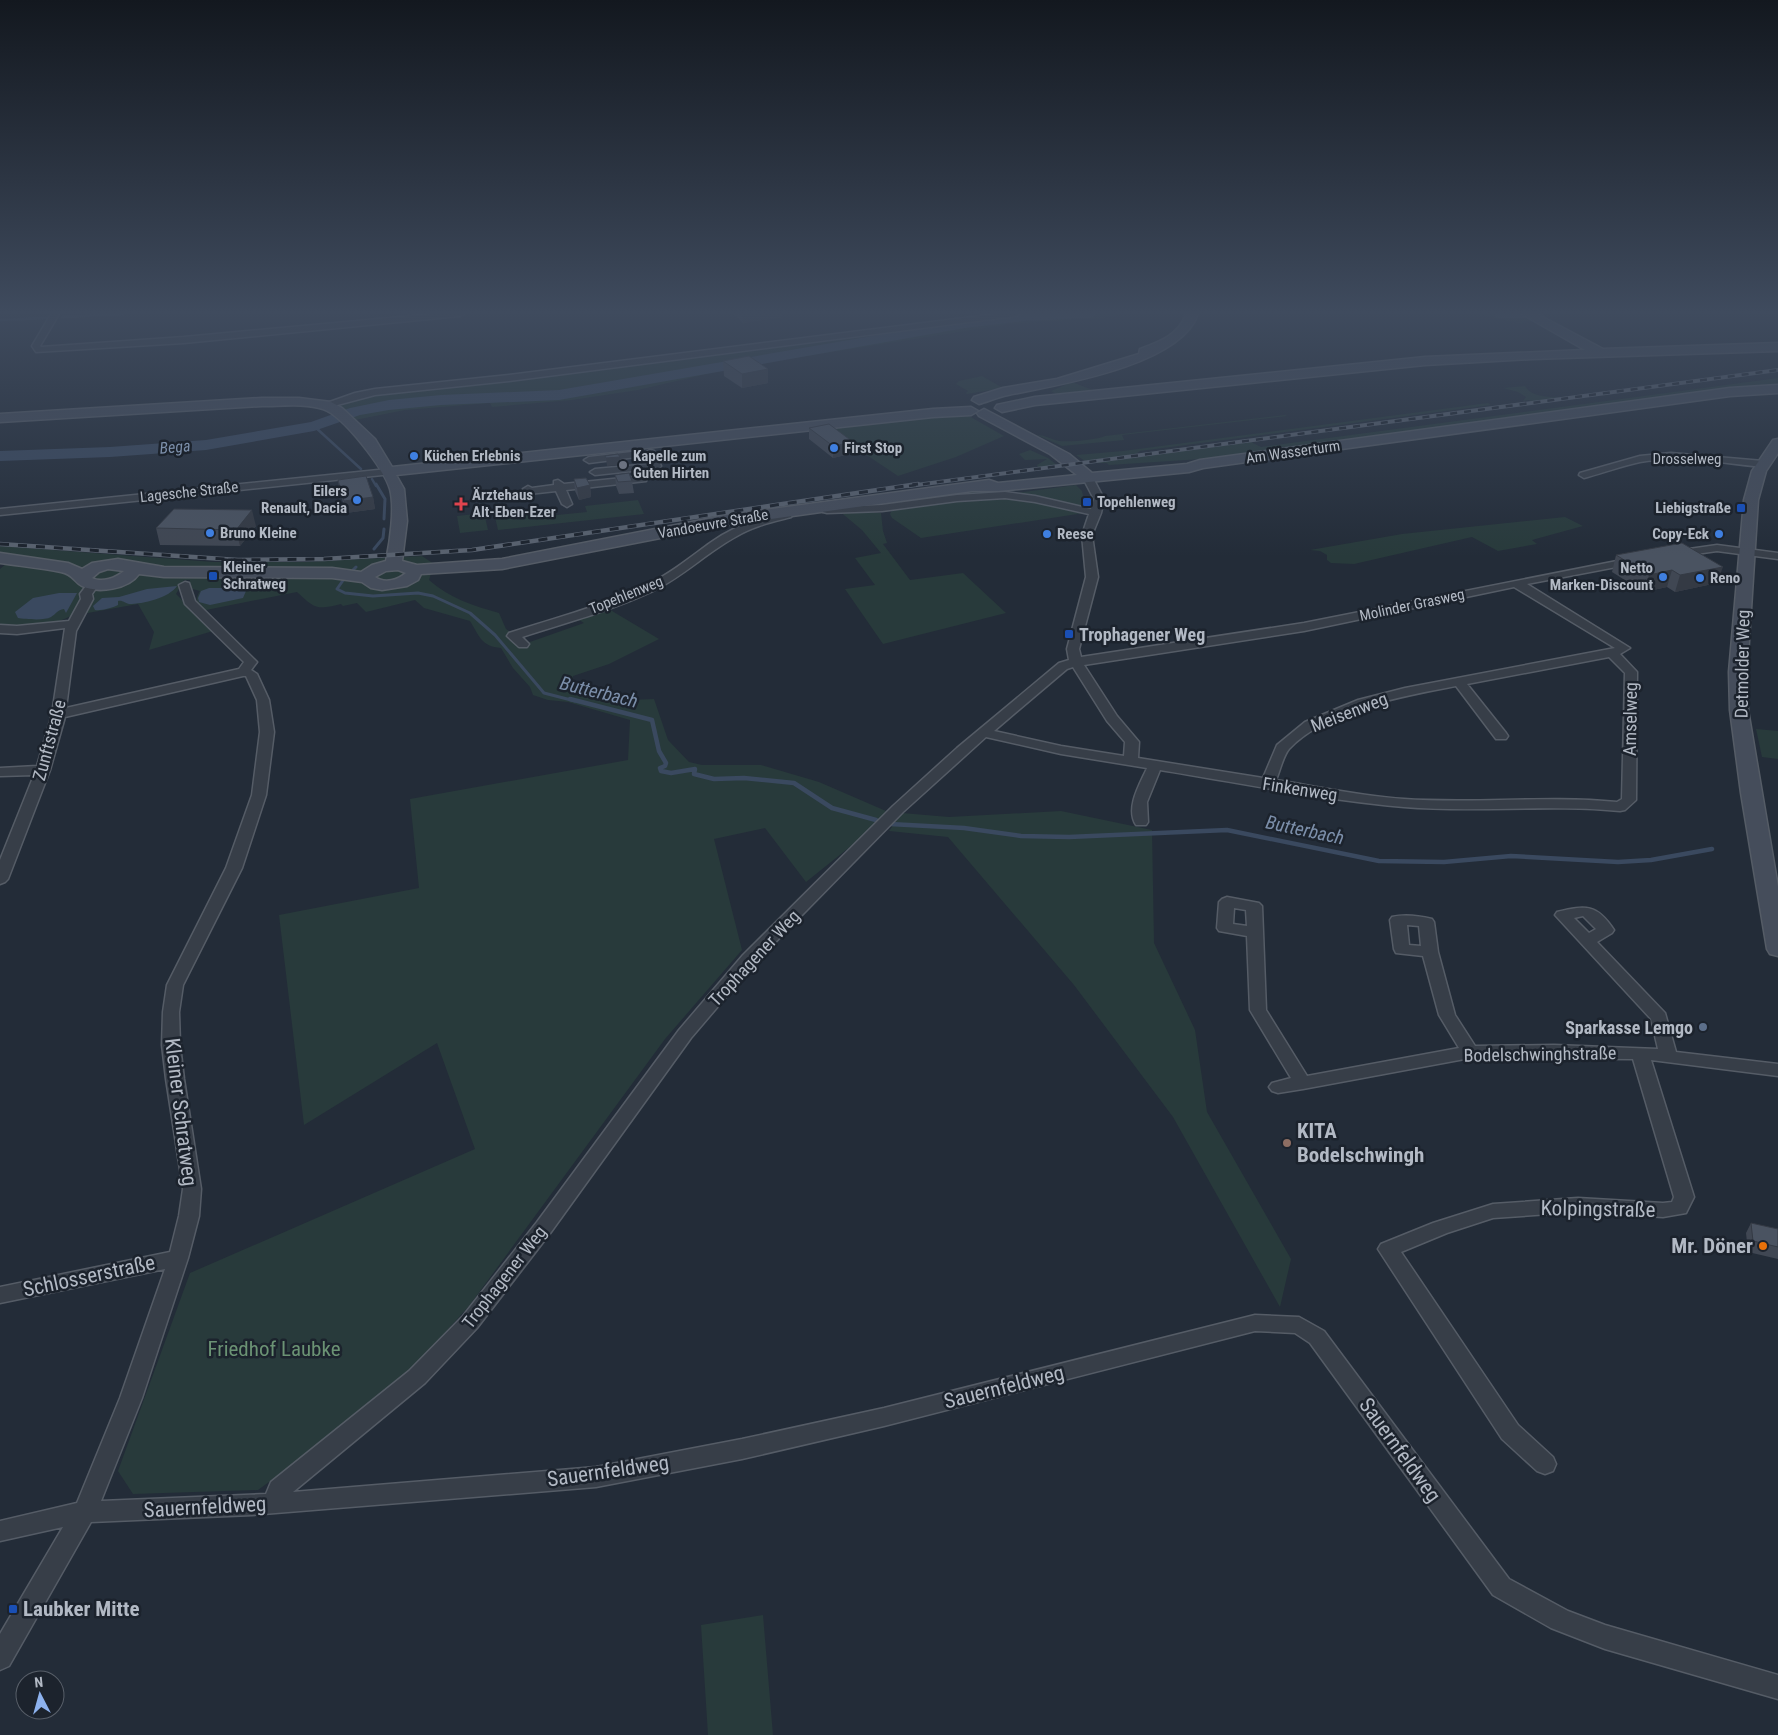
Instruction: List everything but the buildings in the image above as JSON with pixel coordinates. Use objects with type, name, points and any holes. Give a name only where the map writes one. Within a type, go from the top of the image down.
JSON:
[{"type":"street","points":[[331,408],[358,395]]},
{"type":"street","points":[[1002,395],[987,407],[1005,424],[1054,450],[1086,475],[1099,499],[1096,513],[1087,535],[1092,578],[1074,649],[1076,662],[1112,718],[1132,742],[1131,761]]},
{"type":"street","points":[[1020,395],[1020,397],[1032,401]]},
{"type":"street","name":"Lagesche Straße","points":[[0,512],[388,472],[588,455],[1091,395]]},
{"type":"street","name":"Am Wasserturm","points":[[1086,475],[1189,468],[1200,464],[1713,395]]},
{"type":"street","points":[[0,418],[262,402],[299,402],[331,408],[354,426],[370,442],[397,489],[399,522],[393,565]]},
{"type":"street","name":"Detmolder Weg","points":[[1778,443],[1758,470],[1750,500],[1738,672],[1739,710],[1751,793],[1778,949]]},
{"type":"street","name":"Lagesche Straße","points":[[588,455],[645,454],[656,466],[612,470]]},
{"type":"street","points":[[588,455],[597,478]]},
{"type":"street","name":"Drosselweg","points":[[1584,475],[1640,459],[1680,456],[1723,458],[1763,464]]},
{"type":"street","points":[[567,504],[559,485],[597,478],[612,470],[616,481]]},
{"type":"street","name":"Vandoeuvre Straße","points":[[370,574],[372,583],[384,585],[398,584],[411,575],[555,555],[745,518],[974,487],[998,487],[1086,475]]},
{"type":"street","points":[[597,478],[616,481],[642,479]]},
{"type":"street","name":"Topehlenweg","points":[[523,644],[513,636],[648,588],[696,560],[714,545],[735,532],[771,518],[840,508],[882,508],[957,498],[1005,495],[1035,499],[1096,513]]},
{"type":"street","points":[[1664,556],[1717,548],[1778,556]]},
{"type":"street","points":[[0,558],[68,568],[118,564],[129,573]]},
{"type":"street","name":"Molinder Grasweg","points":[[1076,662],[1302,628],[1516,583],[1646,559]]},
{"type":"street","points":[[92,586],[129,573],[370,574],[393,565],[408,567],[411,575]]},
{"type":"street","points":[[92,586],[97,567]]},
{"type":"street","points":[[68,568],[92,586]]},
{"type":"street","points":[[1516,583],[1624,648],[1612,653]]},
{"type":"street","points":[[58,714],[232,673],[244,672],[251,662],[189,602],[185,585]]},
{"type":"street","name":"Zunftstraße","points":[[0,879],[43,770],[58,714],[72,624],[92,586]]},
{"type":"street","points":[[0,629],[17,630],[72,624]]},
{"type":"street","name":"Meisenweg","points":[[1268,784],[1282,748],[1310,724],[1372,701],[1405,692],[1612,653]]},
{"type":"street","name":"Amselweg","points":[[1612,653],[1630,672],[1629,800],[1620,807]]},
{"type":"street","name":"Trophagener Weg","points":[[275,1503],[279,1489],[417,1377],[470,1322],[544,1227],[685,1034],[749,959],[898,809],[1063,666],[1076,662]]},
{"type":"street","name":"Kleiner Schratweg","points":[[0,1658],[32,1600],[85,1512],[131,1398],[178,1258],[190,1216],[192,1189],[175,1079],[171,1045],[171,1012],[175,985],[234,868],[259,794],[267,732],[264,705],[252,674],[244,672]]},
{"type":"street","points":[[1460,683],[1501,736]]},
{"type":"street","name":"Finkenweg","points":[[984,734],[1061,750],[1268,784],[1404,803],[1485,805],[1580,803],[1620,807]]},
{"type":"street","points":[[1141,822],[1140,802],[1155,765]]},
{"type":"street","points":[[0,772],[43,770]]},
{"type":"street","points":[[1255,932],[1258,1010],[1303,1083]]},
{"type":"street","points":[[1588,940],[1659,1017],[1668,1055]]},
{"type":"street","points":[[1430,952],[1447,1016],[1470,1052]]},
{"type":"street","name":"Bodelschwinghstraße","points":[[1278,1087],[1470,1052],[1640,1053],[1778,1070]]},
{"type":"street","name":"Kolpingstraße","points":[[1546,1464],[1510,1432],[1388,1249],[1440,1228],[1493,1211],[1578,1205],[1662,1210],[1680,1208],[1684,1198],[1682,1190],[1640,1053]]},
{"type":"street","name":"Schlosserstraße","points":[[0,1295],[178,1258]]},
{"type":"street","name":"Sauernfeldweg","points":[[0,1531],[85,1512],[275,1503],[596,1477],[742,1449],[884,1417],[1254,1323],[1299,1325],[1317,1337],[1500,1588],[1560,1620],[1605,1637],[1778,1687]]},
{"type":"green space","points":[[605,395],[492,407],[490,403],[405,410],[355,420],[345,411],[334,405],[361,396]]},
{"type":"green space","points":[[1523,395],[1561,398],[1533,402],[1529,400],[1523,401],[1526,397]]},
{"type":"green space","points":[[1651,395],[1715,395],[1217,458],[1109,465],[1107,463],[1092,463],[1251,442],[1261,447]]},
{"type":"green space","points":[[1488,403],[1491,405],[1140,451],[1136,454],[1085,461],[1076,455],[1123,451]]},
{"type":"green space","points":[[955,414],[969,416],[1004,436],[956,457],[898,476],[826,428]]},
{"type":"green space","points":[[1287,416],[1122,435],[1124,440],[1062,446],[1037,435],[1060,441],[1096,439],[1105,436]]},
{"type":"green space","points":[[1030,450],[1048,458],[1057,465],[1038,468],[1037,465],[1047,459],[1025,460],[1019,454]]},
{"type":"green space","points":[[1057,485],[1008,491],[1005,493],[882,506],[839,507],[930,494]]},
{"type":"green space","points":[[1076,485],[1082,491],[1085,505],[1083,506],[1009,494]]},
{"type":"green space","points":[[1001,498],[1026,499],[1084,513],[921,538],[892,518],[890,514],[893,508],[939,502]]},
{"type":"green space","points":[[638,500],[644,514],[498,530],[495,517],[545,512],[547,516],[587,512],[585,506]]},
{"type":"green space","points":[[838,510],[881,513],[883,531],[887,543],[883,544],[910,580],[963,573],[1006,613],[883,644],[845,589],[875,585],[855,558],[881,553],[862,530]]},
{"type":"green space","points":[[484,513],[488,530],[460,533],[457,516]]},
{"type":"green space","points":[[1565,517],[1583,526],[1532,540],[1537,544],[1498,551],[1472,537],[1354,564],[1331,563],[1327,560],[1327,555],[1320,551],[1310,550],[1402,534]]},
{"type":"green space","name":"Friedhof Laubke","points":[[0,546],[214,562],[304,562],[422,556],[434,564],[429,580],[453,597],[499,613],[506,629],[527,643],[584,623],[576,618],[607,608],[659,639],[609,664],[573,676],[571,688],[580,695],[631,700],[654,699],[668,740],[689,762],[702,765],[761,765],[819,782],[886,811],[876,826],[806,882],[765,828],[714,839],[742,950],[665,1039],[469,1306],[412,1369],[362,1414],[258,1490],[133,1494],[118,1471],[190,1273],[475,1149],[437,1043],[304,1125],[279,915],[419,888],[410,799],[628,760],[630,720],[568,702],[548,700],[533,695],[530,687],[513,668],[501,648],[485,643],[470,621],[424,608],[415,600],[366,612],[357,603],[343,606],[341,604],[317,607],[297,592],[201,611],[197,601],[200,591],[189,588],[190,580],[184,580],[176,594],[213,631],[149,650],[154,632],[138,604],[71,616],[51,625],[15,628],[3,626],[0,623],[0,569],[15,556],[0,554]]},
{"type":"green space","points":[[1756,729],[1778,731],[1778,759],[1762,757]]},
{"type":"green space","points":[[1061,811],[1152,830],[1154,943],[1195,1030],[1207,1112],[1291,1259],[1280,1307],[1173,1117],[1074,985],[948,837],[889,831],[902,813],[949,817]]},
{"type":"green space","points":[[763,1615],[773,1735],[708,1735],[701,1625]]},
{"type":"water","points":[[177,586],[162,597],[141,603],[129,604],[118,601],[118,605],[100,610],[95,610],[93,606],[102,598],[119,597],[147,589]]},
{"type":"water","points":[[209,588],[242,588],[246,591],[243,598],[210,605],[199,602],[198,598],[201,591]]},
{"type":"water","points":[[59,593],[77,593],[66,613],[64,609],[44,619],[18,618],[15,612],[33,598]]},
{"type":"waterway","name":"Bega","points":[[0,456],[110,452],[206,445],[314,426],[356,411],[389,405],[441,400],[559,395]]},
{"type":"waterway","points":[[314,426],[361,469]]},
{"type":"waterway","points":[[372,479],[376,486]]},
{"type":"waterway","points":[[376,484],[385,499],[384,519]]},
{"type":"waterway","points":[[374,549],[383,538],[384,529]]},
{"type":"waterway","points":[[353,570],[356,567]]},
{"type":"waterway","name":"Butterbach","points":[[344,579],[337,589],[345,593],[373,596],[418,593],[433,596],[470,613],[495,635],[544,693],[575,701]]},
{"type":"waterway","name":"Butterbach","points":[[570,699],[652,720],[659,751],[666,763],[665,766],[660,768],[661,771],[671,773],[695,769],[694,774],[714,779],[744,778],[794,783],[832,808],[876,820]]},
{"type":"waterway","name":"Butterbach","points":[[890,824],[964,828],[1021,836],[1069,837],[1227,830],[1379,861],[1444,862],[1511,856],[1618,862],[1651,860],[1712,849]]},
{"type":"railway","points":[[909,486],[1591,395]]},
{"type":"railway","points":[[0,544],[238,560],[324,559],[472,550],[918,484]]},
{"type":"place","name":"First Stop","points":[[834,448]]},
{"type":"place","name":"Küchen Erlebnis","points":[[414,456]]},
{"type":"place","name":"Kapelle zum Guten Hirten","points":[[623,465]]},
{"type":"place","name":"Eilers Renault, Dacia","points":[[357,500]]},
{"type":"place","name":"Topehlenweg","points":[[1087,502]]},
{"type":"place","name":"Ärztehaus Alt-Eben-Ezer","points":[[461,504]]},
{"type":"place","name":"Liebigstraße","points":[[1741,508]]},
{"type":"place","name":"Bruno Kleine","points":[[210,533]]},
{"type":"place","name":"Reese","points":[[1047,534]]},
{"type":"place","name":"Copy-Eck","points":[[1719,534]]},
{"type":"place","name":"Kleiner Schratweg","points":[[213,576]]},
{"type":"place","name":"Netto Marken-Discount","points":[[1663,577]]},
{"type":"place","name":"Reno","points":[[1700,578]]},
{"type":"place","name":"Trophagener Weg","points":[[1069,634]]},
{"type":"place","name":"Sparkasse Lemgo","points":[[1703,1027]]},
{"type":"place","name":"KITA Bodelschwingh","points":[[1287,1143]]},
{"type":"place","name":"Mr. Döner","points":[[1763,1246]]},
{"type":"place","name":"Laubker Mitte","points":[[13,1609]]}]
